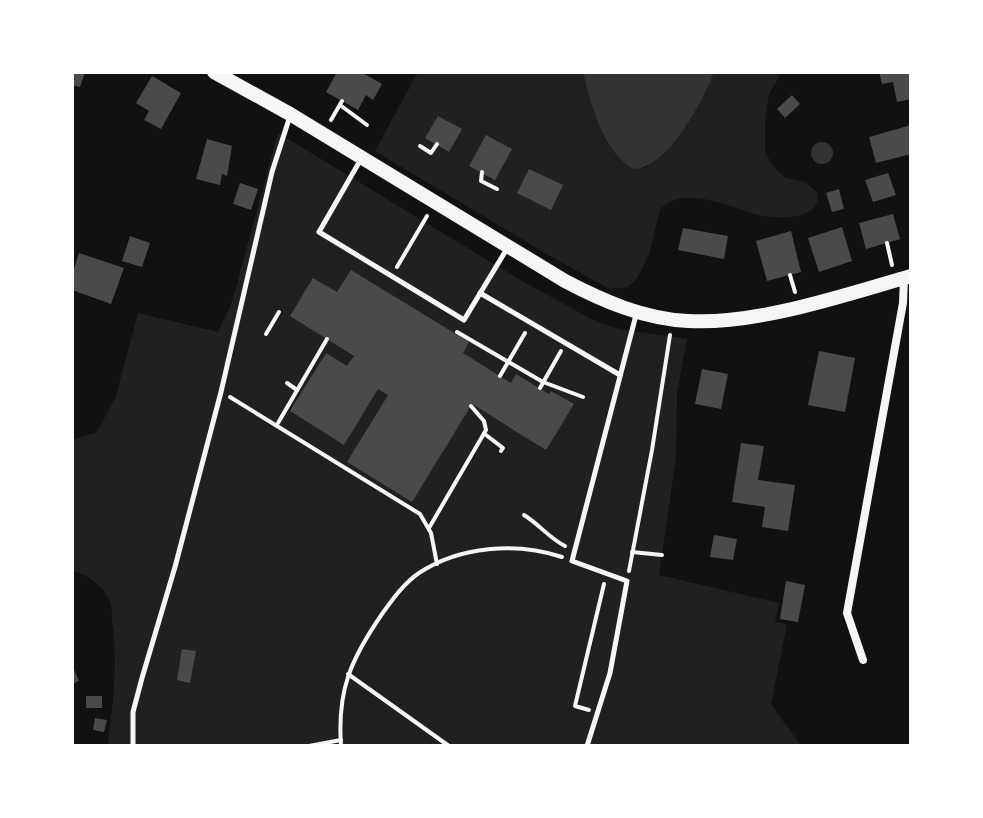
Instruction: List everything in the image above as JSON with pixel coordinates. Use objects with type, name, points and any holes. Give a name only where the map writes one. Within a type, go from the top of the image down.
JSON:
[{"type":"main road","points":[[214,72],[290,114],[595,297],[637,312],[671,319],[713,320],[773,313],[907,277]]},
{"type":"street","points":[[863,660],[847,613],[907,277]]},
{"type":"lane","points":[[133,746],[133,712],[221,392],[272,172],[290,114]]},
{"type":"lane","points":[[361,158],[319,232],[464,320],[508,246]]},
{"type":"lane","points":[[480,293],[620,375]]},
{"type":"lane","points":[[587,746],[610,673],[627,581],[572,561],[637,312]]},
{"type":"path","points":[[331,120],[341,103],[367,125]]},
{"type":"path","points":[[420,146],[431,153],[437,144]]},
{"type":"path","points":[[482,172],[481,181],[497,189]]},
{"type":"path","points":[[392,275],[435,201]]},
{"type":"path","points":[[887,243],[892,265]]},
{"type":"path","points":[[790,275],[795,292]]},
{"type":"path","points":[[266,334],[279,312]]},
{"type":"path","points":[[627,581],[664,379],[671,319]]},
{"type":"path","points":[[500,376],[530,323]]},
{"type":"path","points":[[448,326],[542,385],[583,397]]},
{"type":"path","points":[[277,424],[327,339]]},
{"type":"path","points":[[542,385],[566,343]]},
{"type":"path","points":[[287,383],[297,390]]},
{"type":"path","points":[[221,392],[420,514],[429,528],[437,564]]},
{"type":"path","points":[[429,528],[485,434],[484,421],[471,406]]},
{"type":"path","points":[[485,434],[503,448],[501,451]]},
{"type":"path","points":[[524,515],[541,525],[556,542],[574,551]]},
{"type":"path","points":[[309,746],[341,743],[342,697],[348,674],[365,639],[388,605],[418,574],[437,564],[483,550],[505,548],[531,549],[572,561]]},
{"type":"path","points":[[632,552],[662,555]]},
{"type":"path","points":[[599,713],[575,706],[606,573]]},
{"type":"path","points":[[348,674],[449,746]]},
{"type":"shaded area","points":[[418,72],[583,72],[595,116],[610,147],[619,156],[644,169],[686,125],[702,100],[714,72],[782,72],[769,94],[765,152],[785,178],[805,182],[817,192],[817,201],[806,213],[776,217],[702,199],[674,201],[660,209],[649,255],[637,279],[628,287],[610,289],[375,151]]},
{"type":"shaded area","points":[[583,72],[714,72],[693,115],[671,146],[647,166],[634,169],[623,161],[606,139],[594,112]]},
{"type":"shaded area","points":[[278,133],[522,281],[597,322],[619,329],[687,339],[677,392],[676,458],[659,575],[779,603],[775,622],[787,624],[771,704],[801,746],[108,746],[115,667],[112,608],[99,586],[72,571],[72,440],[97,432],[116,396],[138,313],[218,332],[232,302]]},
{"type":"shaded area","points":[[822,142],[830,145],[833,153],[830,161],[822,164],[814,161],[811,153],[814,145]]},
{"type":"building","points":[[72,72],[85,72],[80,87],[72,85]]},
{"type":"building","points":[[337,72],[361,72],[382,84],[373,100],[366,95],[358,110],[326,92]]},
{"type":"building","points":[[879,72],[911,72],[911,99],[897,102],[893,82],[882,84]]},
{"type":"building","points":[[152,76],[181,93],[161,129],[144,120],[149,111],[136,103]]},
{"type":"building","points":[[792,95],[800,104],[785,118],[777,109]]},
{"type":"building","points":[[438,116],[462,129],[449,152],[425,138]]},
{"type":"building","points":[[911,125],[911,154],[876,163],[869,137]]},
{"type":"building","points":[[486,135],[512,149],[495,180],[469,166]]},
{"type":"building","points":[[207,139],[232,146],[227,176],[222,174],[220,185],[196,179]]},
{"type":"building","points":[[529,169],[563,185],[551,210],[517,193]]},
{"type":"building","points":[[888,173],[896,195],[873,202],[865,180]]},
{"type":"building","points":[[240,183],[258,189],[251,210],[233,204]]},
{"type":"building","points":[[839,189],[844,209],[832,212],[826,193]]},
{"type":"building","points":[[893,214],[900,239],[866,249],[859,223]]},
{"type":"building","points":[[842,227],[852,261],[819,272],[808,238]]},
{"type":"building","points":[[683,228],[728,236],[724,259],[678,250]]},
{"type":"building","points":[[791,231],[801,272],[767,281],[756,241]]},
{"type":"building","points":[[130,236],[150,243],[142,267],[122,261]]},
{"type":"building","points":[[79,253],[124,268],[111,304],[72,290],[72,275]]},
{"type":"building","points":[[351,270],[469,342],[463,353],[511,383],[516,374],[549,394],[551,391],[574,404],[546,450],[472,404],[412,502],[347,462],[388,395],[378,389],[344,445],[290,411],[326,353],[347,366],[354,356],[290,316],[313,278],[337,292]]},
{"type":"building","points":[[819,351],[855,358],[845,412],[808,405]]},
{"type":"building","points":[[702,369],[728,374],[721,409],[695,404]]},
{"type":"building","points":[[741,443],[764,446],[758,480],[795,485],[788,531],[762,527],[765,507],[732,502]]},
{"type":"building","points":[[714,535],[737,539],[733,560],[710,557]]},
{"type":"building","points":[[786,581],[805,585],[798,622],[780,619]]},
{"type":"building","points":[[182,649],[196,651],[190,683],[177,680]]},
{"type":"building","points":[[72,665],[79,681],[72,684]]},
{"type":"building","points":[[86,696],[102,696],[102,708],[86,708]]},
{"type":"building","points":[[95,718],[107,720],[104,732],[93,730]]}]
